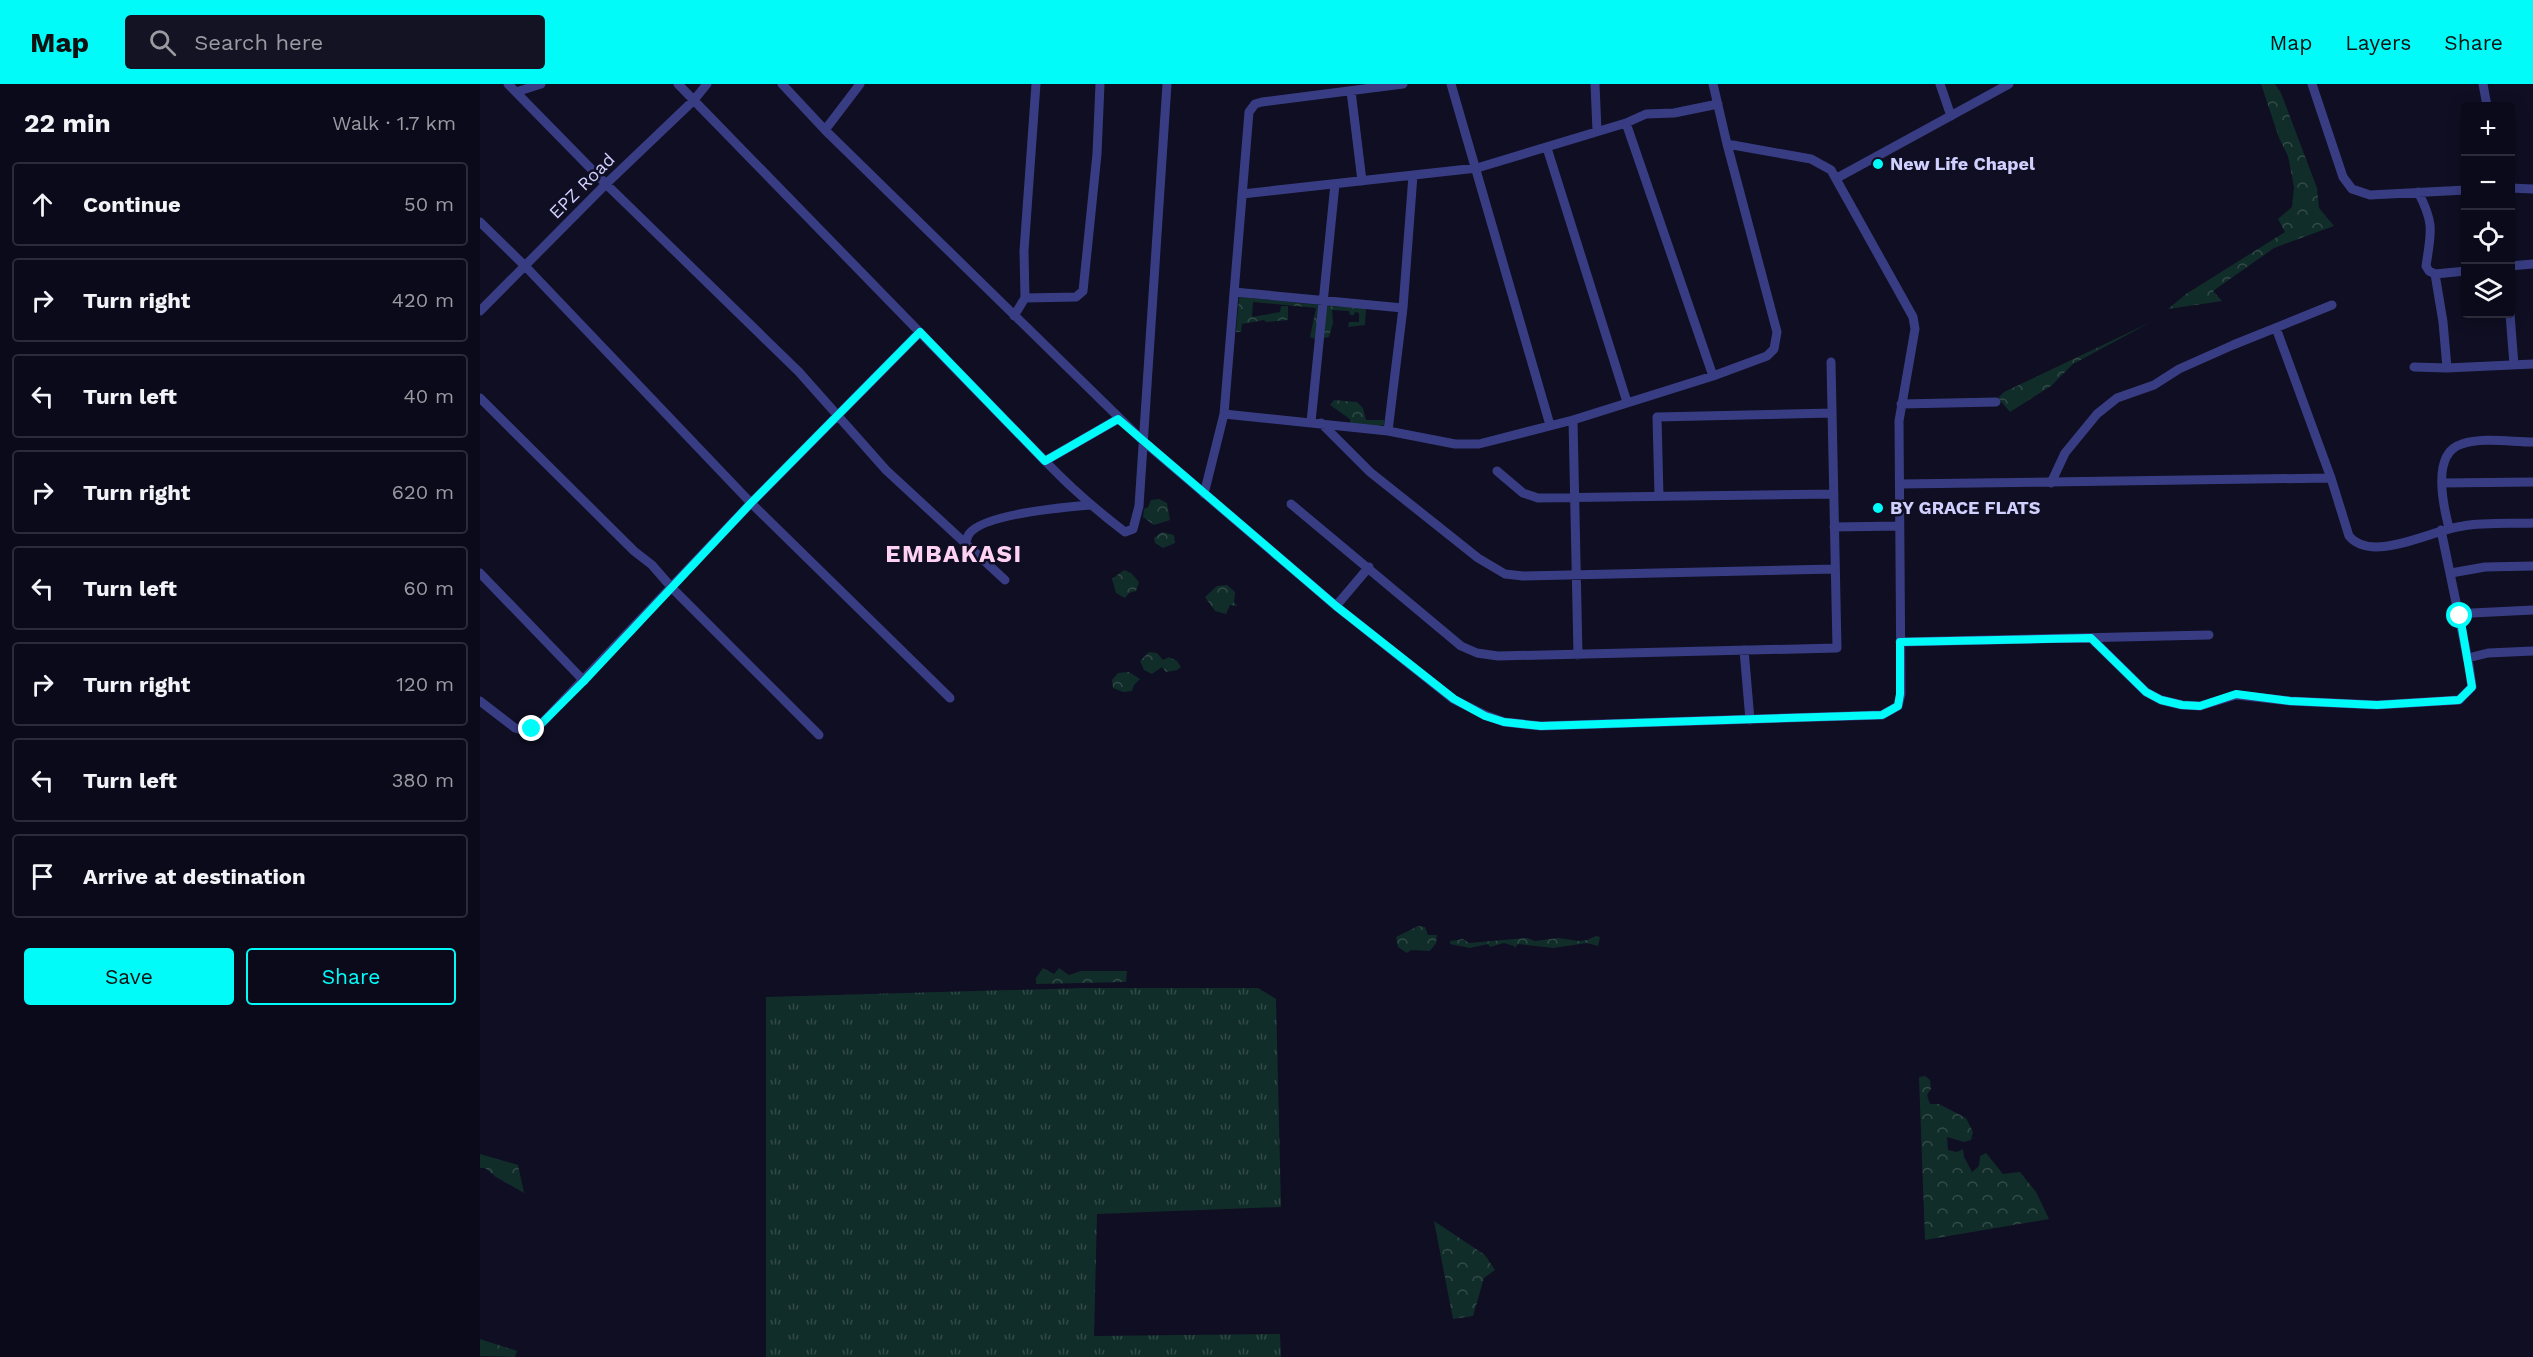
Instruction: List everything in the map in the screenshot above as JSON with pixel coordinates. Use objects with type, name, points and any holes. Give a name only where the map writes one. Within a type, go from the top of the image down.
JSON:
[{"type":"street","points":[[508,84],[606,184],[799,372],[886,470],[1005,580]]},
{"type":"street","points":[[516,92],[541,84]]},
{"type":"street","points":[[678,84],[1045,461],[1090,505],[1125,532],[1133,529],[1139,506],[1167,84]]},
{"type":"street","name":"EPZ Road","points":[[480,311],[606,184],[694,100],[707,84]]},
{"type":"street","points":[[782,84],[825,130],[1118,419],[1336,606],[1454,699],[1485,716],[1504,722],[1541,726],[1882,715],[1898,706],[1900,694],[1899,421],[1913,339],[1913,317],[1837,178],[1822,163],[1727,144]]},
{"type":"street","points":[[825,130],[860,84]]},
{"type":"street","points":[[1014,316],[1025,298],[1024,251],[1036,84]]},
{"type":"street","points":[[1025,298],[1076,297],[1083,291],[1097,154],[1100,84]]},
{"type":"street","points":[[1204,494],[1224,414],[1247,116],[1255,104],[1403,84]]},
{"type":"street","points":[[1451,84],[1550,425]]},
{"type":"street","points":[[1596,84],[1597,131]]},
{"type":"street","points":[[1224,414],[1388,431],[1455,444],[1479,444],[1573,420],[1713,376],[1767,356],[1777,343],[1777,332],[1713,84]]},
{"type":"street","points":[[1940,84],[1951,116]]},
{"type":"street","points":[[1837,178],[2009,84]]},
{"type":"street","points":[[2312,84],[2345,183],[2358,192],[2370,195],[2461,190]]},
{"type":"street","points":[[2483,84],[2486,102]]},
{"type":"street","points":[[1351,90],[1362,181]]},
{"type":"street","points":[[1242,194],[1477,168],[1626,123],[1646,114],[1674,113],[1718,104]]},
{"type":"street","points":[[1626,123],[1713,376]]},
{"type":"street","points":[[1547,148],[1627,402]]},
{"type":"street","points":[[1388,431],[1403,308],[1413,176]]},
{"type":"street","points":[[1316,423],[1335,184]]},
{"type":"street","points":[[2515,188],[2533,189]]},
{"type":"street","points":[[2418,192],[2427,209],[2432,227],[2426,266],[2435,274],[2461,271]]},
{"type":"street","points":[[480,222],[526,267],[751,503],[950,698]]},
{"type":"street","points":[[2515,266],[2533,264]]},
{"type":"street","points":[[2435,274],[2443,322],[2446,368]]},
{"type":"street","points":[[1234,292],[1403,308]]},
{"type":"street","points":[[2051,483],[2065,453],[2097,414],[2117,398],[2154,385],[2179,369],[2332,305]]},
{"type":"street","points":[[2510,318],[2514,365]]},
{"type":"street","points":[[2276,328],[2331,478],[2349,536],[2354,543],[2369,548],[2392,546],[2445,529],[2466,525],[2533,523]]},
{"type":"street","points":[[480,701],[515,728],[525,731],[542,723],[751,503],[920,332]]},
{"type":"street","points":[[1291,504],[1468,650],[1488,656],[1837,648],[1831,362]]},
{"type":"street","points":[[2414,367],[2446,368],[2533,364]]},
{"type":"street","points":[[480,398],[652,565],[672,588],[819,735]]},
{"type":"street","points":[[1901,404],[1996,402]]},
{"type":"street","points":[[1659,496],[1657,417],[1832,413]]},
{"type":"street","points":[[1045,461],[1118,419]]},
{"type":"street","points":[[1573,420],[1578,655]]},
{"type":"street","points":[[1316,423],[1370,472],[1487,565],[1514,576],[1835,569]]},
{"type":"street","points":[[2091,638],[2146,692],[2161,700],[2182,705],[2200,706],[2236,694],[2290,701],[2377,705],[2459,700],[2472,687],[2445,529],[2442,483],[2445,460],[2452,449],[2470,442],[2533,442]]},
{"type":"street","points":[[1497,471],[1529,496],[1573,498],[1834,494]]},
{"type":"street","points":[[1900,484],[2331,478]]},
{"type":"street","points":[[2442,483],[2533,482]]},
{"type":"street","points":[[965,543],[969,533],[987,523],[1049,508],[1090,505]]},
{"type":"street","points":[[1834,527],[1899,526]]},
{"type":"street","points":[[2451,573],[2485,567],[2533,566]]},
{"type":"street","points":[[1336,606],[1369,567]]},
{"type":"street","points":[[480,573],[584,681]]},
{"type":"street","points":[[2460,616],[2472,613],[2533,610]]},
{"type":"street","points":[[1900,642],[2209,635]]},
{"type":"street","points":[[1744,651],[1750,720]]},
{"type":"street","points":[[2468,658],[2488,653],[2533,651]]},
{"type":"green space","points":[[2261,84],[2275,84],[2281,93],[2317,188],[2319,208],[2334,226],[2274,248],[2213,291],[2222,301],[2168,309],[2186,294],[2285,232],[2278,219],[2292,207],[2294,187],[2288,156],[2279,138]]},
{"type":"green space","points":[[1239,297],[1319,305],[1317,340],[1310,337],[1316,308],[1253,302],[1252,317],[1280,312],[1281,306],[1288,306],[1288,320],[1266,322],[1264,320],[1242,324],[1241,332],[1236,332]]},
{"type":"green space","points":[[1326,306],[1366,308],[1365,325],[1348,327],[1349,322],[1359,322],[1359,313],[1355,312],[1354,315],[1350,315],[1349,311],[1332,310],[1333,323],[1329,337],[1324,338]]},
{"type":"green space","points":[[2153,321],[2073,364],[2051,386],[2010,412],[1998,398],[2004,392]]},
{"type":"green space","points":[[1334,400],[1357,402],[1363,408],[1366,420],[1384,420],[1384,425],[1370,427],[1350,424],[1350,419],[1330,405]]},
{"type":"green space","points":[[1159,499],[1167,503],[1170,520],[1154,525],[1143,517],[1144,509],[1148,507],[1151,500]]},
{"type":"green space","points":[[1162,532],[1174,535],[1175,543],[1163,548],[1155,543],[1154,538]]},
{"type":"green space","points":[[1124,570],[1131,573],[1139,582],[1136,591],[1129,593],[1125,598],[1116,593],[1112,579]]},
{"type":"green space","points":[[1227,585],[1235,592],[1234,603],[1238,606],[1230,605],[1226,614],[1215,611],[1205,597],[1217,586]]},
{"type":"green space","points":[[1149,652],[1157,653],[1163,660],[1169,657],[1177,661],[1181,667],[1166,672],[1162,667],[1152,674],[1144,670],[1140,661]]},
{"type":"green space","points":[[1129,672],[1140,679],[1132,691],[1123,692],[1113,688],[1112,680],[1118,673]]},
{"type":"green space","points":[[1418,926],[1425,927],[1428,935],[1437,935],[1436,943],[1430,951],[1411,950],[1407,953],[1398,947],[1396,937]]},
{"type":"green space","points":[[1600,937],[1598,946],[1587,943],[1553,948],[1518,944],[1515,948],[1504,943],[1490,947],[1488,944],[1470,948],[1450,944],[1450,941],[1463,939],[1469,943],[1527,938],[1535,941],[1558,938],[1579,941]]},
{"type":"green space","points":[[1043,968],[1054,974],[1059,968],[1069,975],[1081,971],[1127,971],[1126,982],[1036,984],[1036,978]]},
{"type":"green space","points":[[1083,988],[1258,988],[1276,999],[1281,1207],[1097,1214],[1094,1336],[1280,1334],[1281,1357],[766,1357],[766,997]]},
{"type":"green space","points":[[1925,1076],[1930,1080],[1931,1089],[1927,1095],[1930,1104],[1939,1104],[1966,1118],[1973,1132],[1971,1140],[1964,1142],[1947,1137],[1948,1150],[1957,1152],[1963,1149],[1964,1157],[1972,1172],[1979,1166],[1980,1156],[1986,1153],[2003,1174],[2020,1172],[2036,1192],[2049,1219],[1925,1240],[1919,1077]]},
{"type":"green space","points":[[480,1154],[518,1165],[524,1193],[485,1168],[480,1168]]},
{"type":"green space","points":[[1434,1221],[1485,1255],[1495,1270],[1484,1278],[1473,1316],[1453,1319]]},
{"type":"green space","points":[[480,1339],[517,1351],[515,1357],[480,1356]]},
{"type":"place","name":"New Life Chapel","points":[[1878,164]]},
{"type":"place","name":"BY GRACE FLATS","points":[[1878,508]]},
{"type":"district","name":"EMBAKASI","points":[[954,554]]},
{"type":"route","points":[[532,729],[542,723],[584,681],[751,503],[920,332],[1045,461],[1118,419],[1336,606],[1454,699],[1485,716],[1504,722],[1541,726],[1882,715],[1898,706],[1900,642],[2091,638],[2146,692],[2161,700],[2182,705],[2200,706],[2236,694],[2290,701],[2377,705],[2459,700],[2467,695],[2472,687],[2460,616]]}]
